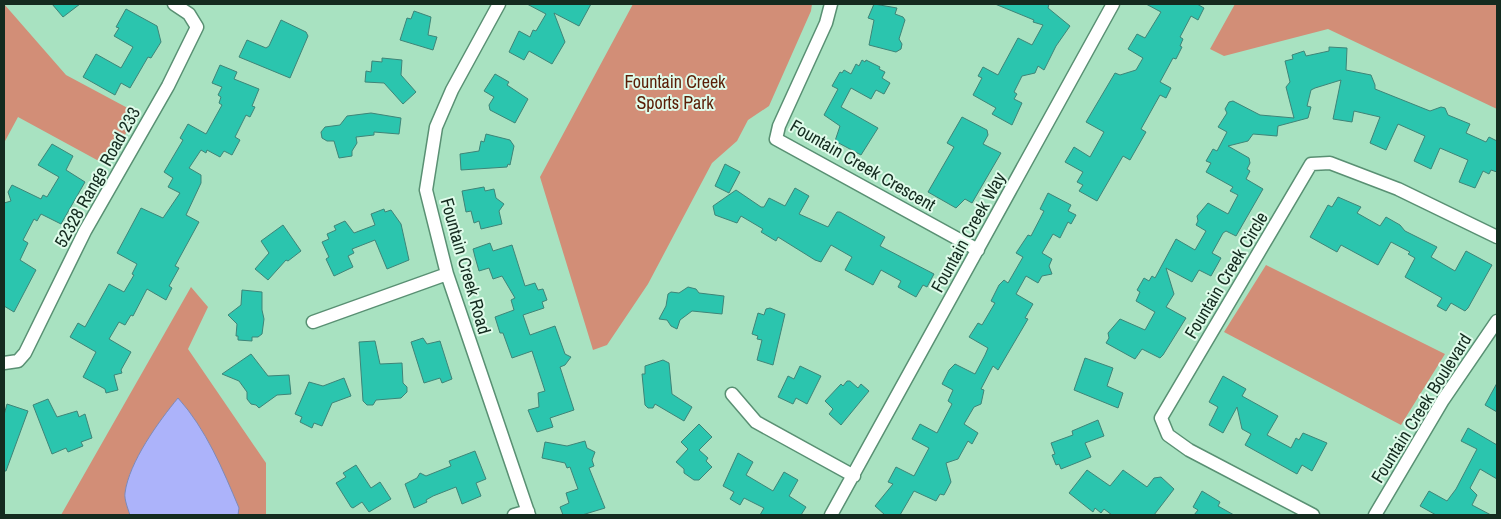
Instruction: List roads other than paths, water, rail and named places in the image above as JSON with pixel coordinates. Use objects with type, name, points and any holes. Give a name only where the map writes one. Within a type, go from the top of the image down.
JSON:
[{"type":"street","name":"52328 Range Road 233","points":[[4,363],[18,361],[25,353],[85,231],[168,86],[197,27],[189,14],[174,4]]},
{"type":"street","name":"Fountain Creek Road","points":[[499,4],[452,90],[436,127],[426,190],[447,274],[528,513]]},
{"type":"street","name":"Fountain Creek Crescent","points":[[831,4],[826,23],[779,126],[776,139],[978,250]]},
{"type":"street","name":"Fountain Creek Way","points":[[831,515],[1113,4]]},
{"type":"street","name":"Fountain Creek Circle","points":[[1313,515],[1189,450],[1168,435],[1161,418],[1311,164],[1330,163],[1398,189],[1497,237]]},
{"type":"street","points":[[313,322],[447,274]]},
{"type":"street","name":"Fountain Creek Boulevard","points":[[1375,515],[1443,400],[1497,321]]},
{"type":"street","points":[[732,394],[756,422],[854,476]]},
{"type":"street","points":[[514,515],[528,513]]},
{"type":"water","points":[[178,398],[197,423],[213,450],[239,508],[238,515],[130,515],[125,495],[132,468],[154,430]]},
{"type":"park label","name":"Fountain Creek Sports Park","points":[[675,91]]}]
